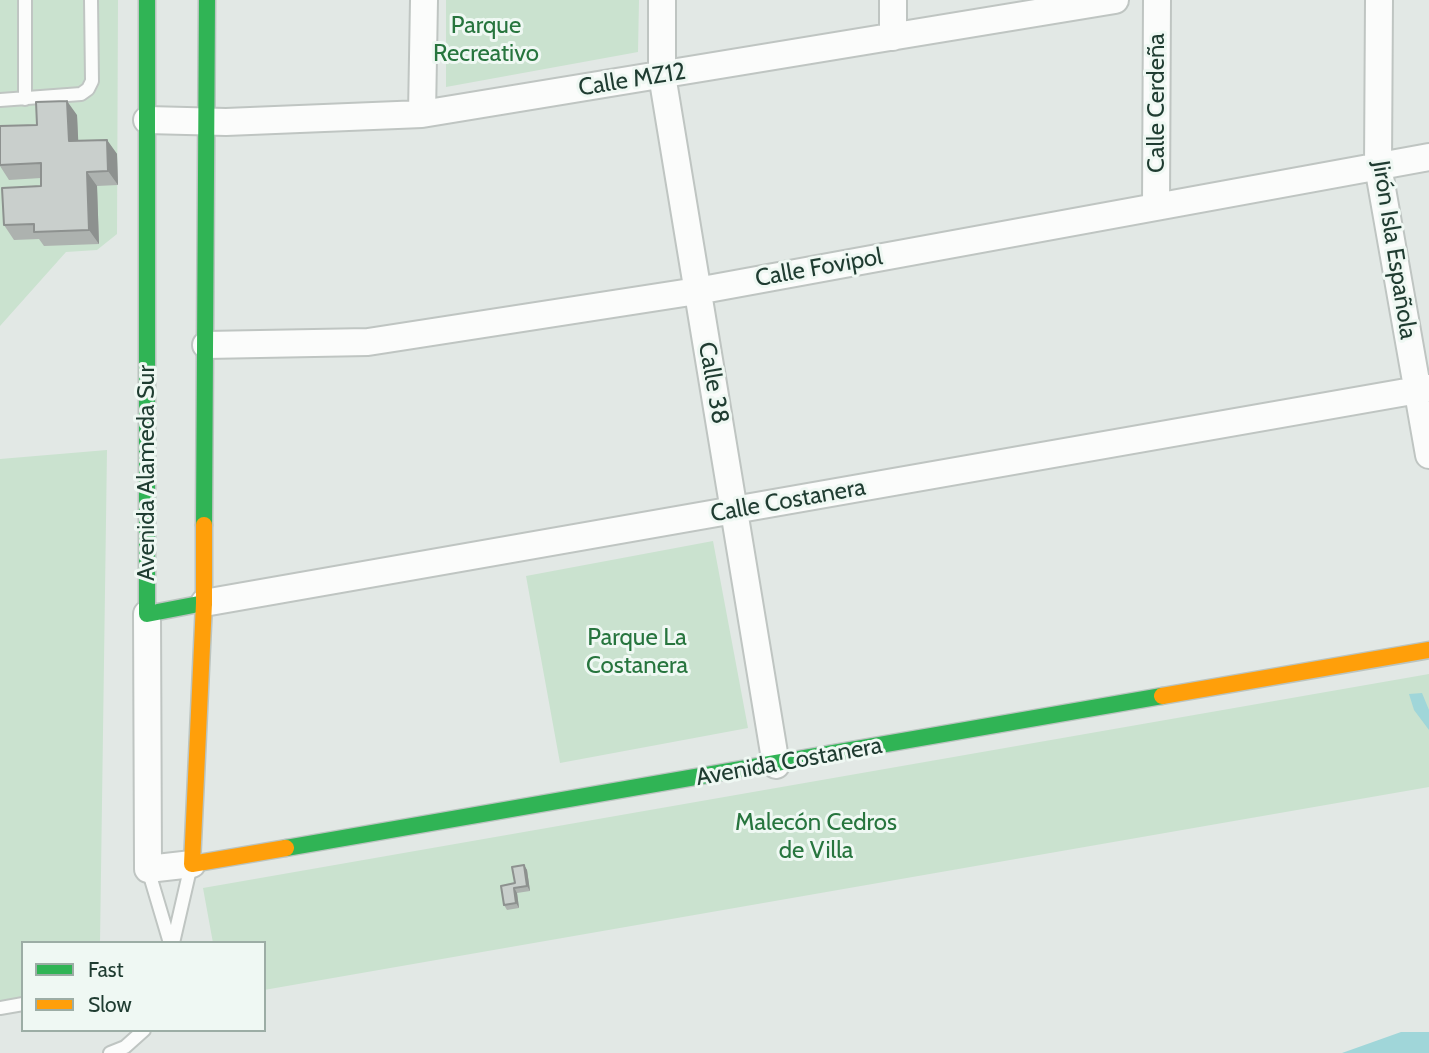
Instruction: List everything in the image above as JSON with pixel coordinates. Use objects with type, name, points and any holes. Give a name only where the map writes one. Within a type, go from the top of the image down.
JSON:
[{"type":"street","name":"Avenida Alameda Sur","points":[[147,0],[148,869]]},
{"type":"street","name":"Avenida Alameda Sur","points":[[192,864],[204,603],[207,0]]},
{"type":"street","points":[[422,114],[424,0]]},
{"type":"street","name":"Calle 38","points":[[662,0],[662,75],[776,765]]},
{"type":"street","points":[[893,0],[893,37]]},
{"type":"street","name":"Calle MZ12","points":[[146,120],[206,121],[422,114],[1115,0]]},
{"type":"street","name":"Calle Cerdeña","points":[[1156,206],[1157,0]]},
{"type":"street","name":"Jirón Isla Española","points":[[1379,0],[1378,166],[1422,389],[1429,455]]},
{"type":"street","name":"Calle Fovipol","points":[[206,345],[368,342],[697,291],[1429,157]]},
{"type":"street","name":"Calle Costanera","points":[[148,614],[1422,389]]},
{"type":"street","name":"Avenida Costanera","points":[[148,869],[192,864],[776,765],[1429,650]]},
{"type":"lane","points":[[25,0],[25,99]]},
{"type":"lane","points":[[0,100],[81,93],[88,89],[92,81],[91,0]]},
{"type":"lane","name":"Avenida Alameda Sur","points":[[173,941],[187,896],[192,864]]},
{"type":"lane","name":"Avenida Alameda Sur","points":[[148,869],[171,941]]},
{"type":"lane","points":[[0,1009],[21,1004]]},
{"type":"lane","points":[[110,1053],[125,1047],[142,1032]]},
{"type":"green space","points":[[0,0],[118,0],[117,234],[97,250],[66,252],[0,326]]},
{"type":"green space","name":"Parque Recreativo","points":[[446,0],[639,0],[638,52],[446,87]]},
{"type":"green space","points":[[107,450],[100,941],[21,941],[21,1008],[0,1013],[0,459]]},
{"type":"green space","name":"Parque La Costanera","points":[[713,541],[748,728],[560,763],[526,576]]},
{"type":"green space","name":"Malecón Cedros de Villa","points":[[1429,674],[1429,787],[266,990],[266,941],[213,941],[203,888]]},
{"type":"water","points":[[1422,693],[1429,710],[1429,730],[1414,710],[1409,694]]},
{"type":"water","points":[[1401,1032],[1429,1032],[1429,1053],[1342,1053]]},
{"type":"building","points":[[67,101],[69,141],[107,140],[108,171],[87,172],[89,230],[34,232],[34,224],[4,225],[2,188],[41,186],[41,163],[0,165],[0,126],[37,125],[36,102]]},
{"type":"building","points":[[524,865],[527,886],[514,888],[516,903],[504,905],[501,886],[515,883],[512,867]]},
{"type":"traffic: fast","points":[[147,0],[147,614],[204,603]]},
{"type":"traffic: fast","points":[[204,525],[207,0]]},
{"type":"traffic: fast","points":[[286,848],[1162,696]]},
{"type":"traffic: slow","points":[[204,525],[204,603],[192,864],[286,848]]},
{"type":"traffic: slow","points":[[1162,696],[1429,650]]}]
